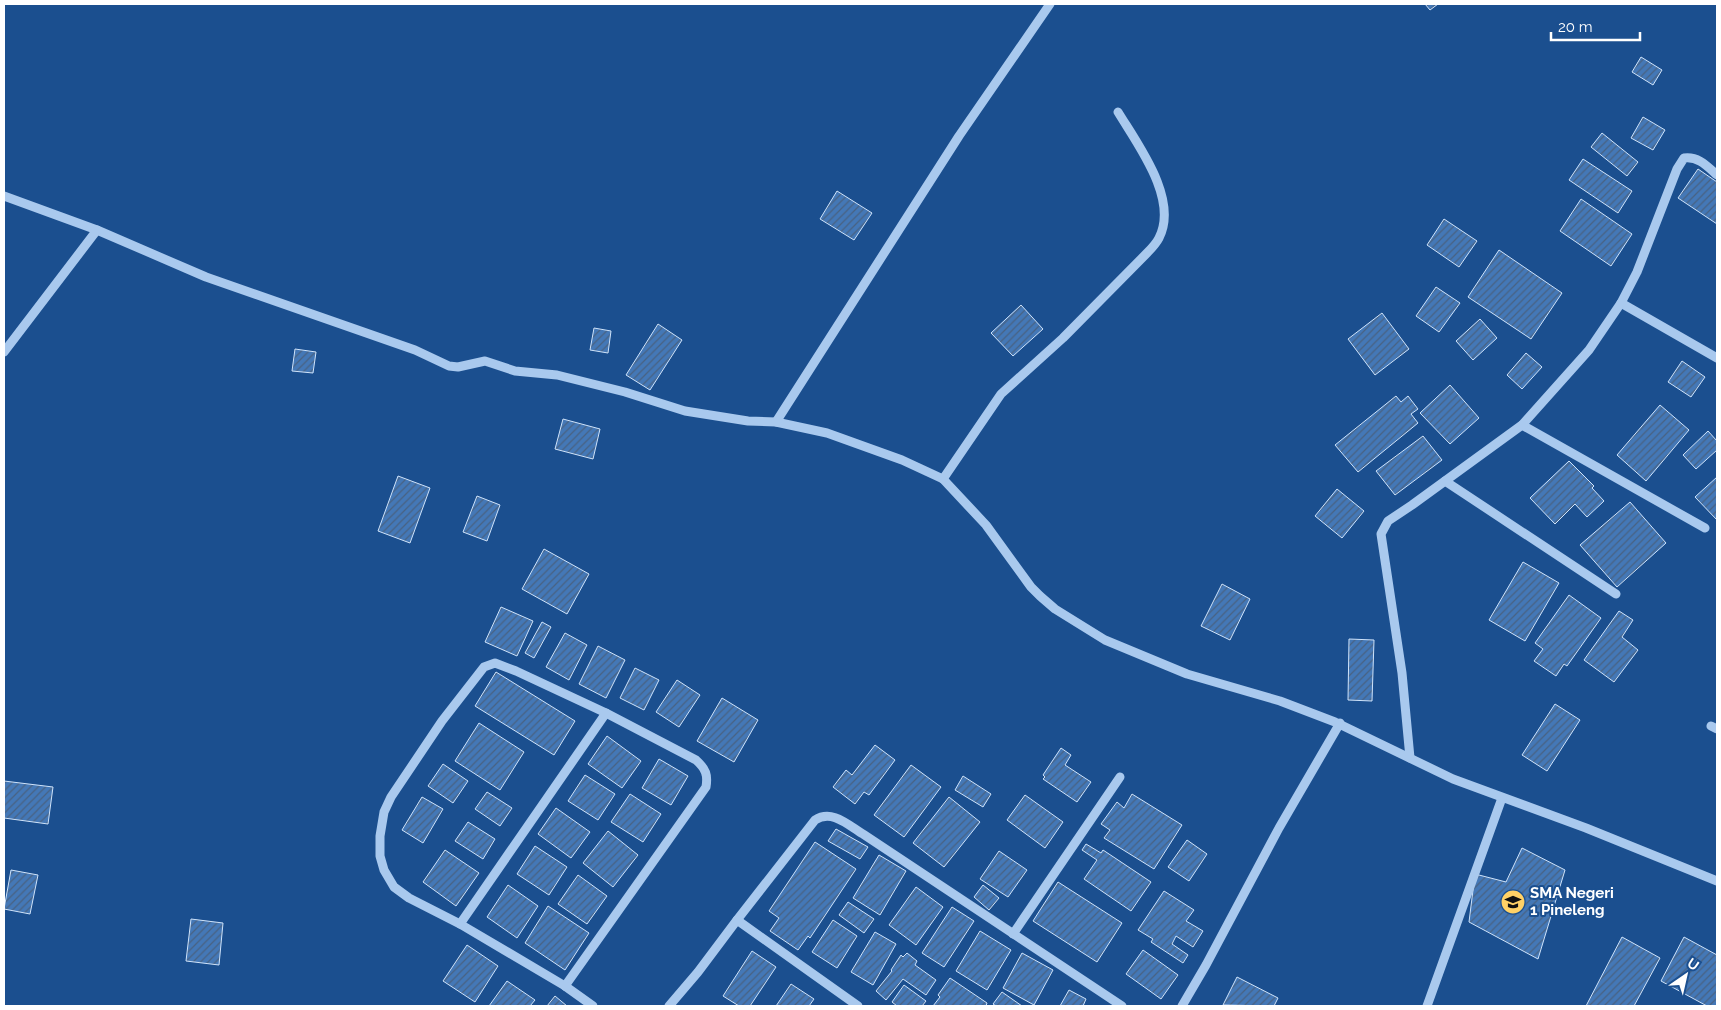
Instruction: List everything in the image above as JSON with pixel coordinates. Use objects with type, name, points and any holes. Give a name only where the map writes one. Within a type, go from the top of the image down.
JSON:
[{"type":"street","points":[[776,422],[959,136],[1050,4]]},
{"type":"street","points":[[943,479],[1000,394],[1070,331],[1147,253],[1159,238],[1166,214],[1154,173],[1118,112]]},
{"type":"street","points":[[1410,758],[1402,673],[1382,534],[1388,521],[1522,425],[1589,350],[1621,303],[1637,272],[1677,168],[1684,158],[1699,160],[1717,174]]},
{"type":"street","points":[[4,196],[97,230],[206,277],[415,350],[449,366],[458,367],[485,361],[515,371],[558,375],[626,392],[685,411],[748,421],[776,422],[827,433],[902,460],[943,479],[986,525],[1031,587],[1055,609],[1106,640],[1187,674],[1280,701],[1340,724],[1453,779],[1586,828],[1717,881]]},
{"type":"street","points":[[4,352],[97,230]]},
{"type":"street","points":[[1621,303],[1717,358]]},
{"type":"street","points":[[1522,425],[1705,528]]},
{"type":"street","points":[[1445,481],[1616,594]]},
{"type":"street","points":[[565,986],[706,787],[708,776],[703,766],[696,760],[606,713],[516,671],[495,664],[484,667],[442,721],[391,797],[384,812],[380,836],[380,856],[384,870],[394,887],[409,898],[460,924],[565,986],[593,1006]]},
{"type":"street","points":[[460,924],[606,713]]},
{"type":"street","points":[[1182,1006],[1279,828],[1340,724]]},
{"type":"street","points":[[1013,934],[1120,777]]},
{"type":"street","points":[[1427,1006],[1502,798]]},
{"type":"street","points":[[669,1006],[698,972],[815,820],[821,816],[830,815],[847,824],[1122,1006]]},
{"type":"street","points":[[737,920],[858,1006]]},
{"type":"building","points":[[1425,4],[1438,4],[1430,10]]},
{"type":"building","points":[[1641,57],[1662,70],[1653,85],[1632,72]]},
{"type":"building","points":[[1643,117],[1665,130],[1653,150],[1631,138]]},
{"type":"building","points":[[1602,133],[1638,162],[1627,176],[1591,147]]},
{"type":"building","points":[[1583,159],[1632,191],[1618,213],[1569,180]]},
{"type":"building","points":[[1698,169],[1717,182],[1717,224],[1678,198]]},
{"type":"building","points":[[837,191],[872,213],[854,240],[820,219]]},
{"type":"building","points":[[1581,199],[1632,234],[1611,266],[1560,231]]},
{"type":"building","points":[[1444,219],[1477,241],[1459,267],[1427,245]]},
{"type":"building","points":[[1499,250],[1562,293],[1531,339],[1468,297]]},
{"type":"building","points":[[1436,287],[1460,303],[1439,332],[1416,316]]},
{"type":"building","points":[[1021,305],[1043,329],[1013,356],[991,333]]},
{"type":"building","points":[[1382,313],[1409,349],[1375,375],[1348,339]]},
{"type":"building","points":[[1480,319],[1497,338],[1473,360],[1456,341]]},
{"type":"building","points":[[658,324],[682,340],[650,390],[626,375]]},
{"type":"building","points":[[594,328],[611,331],[608,353],[590,350]]},
{"type":"building","points":[[295,349],[316,352],[313,373],[292,371]]},
{"type":"building","points":[[1526,353],[1542,367],[1522,389],[1507,375]]},
{"type":"building","points":[[1682,361],[1705,377],[1691,397],[1668,382]]},
{"type":"building","points":[[1450,385],[1479,418],[1450,444],[1420,413]]},
{"type":"building","points":[[1396,396],[1401,402],[1408,396],[1418,409],[1411,414],[1418,423],[1358,472],[1335,445]]},
{"type":"building","points":[[1660,405],[1689,430],[1646,481],[1617,455]]},
{"type":"building","points":[[563,419],[600,429],[593,459],[555,449]]},
{"type":"building","points":[[1708,431],[1717,441],[1717,450],[1696,469],[1683,455]]},
{"type":"building","points":[[1423,436],[1442,460],[1395,495],[1376,471]]},
{"type":"building","points":[[1569,461],[1594,486],[1592,488],[1604,501],[1587,517],[1575,504],[1555,524],[1530,498]]},
{"type":"building","points":[[398,476],[430,488],[410,543],[378,531]]},
{"type":"building","points":[[1717,477],[1717,520],[1695,497]]},
{"type":"building","points":[[1337,489],[1364,511],[1342,538],[1315,516]]},
{"type":"building","points":[[477,496],[500,505],[487,541],[463,532]]},
{"type":"building","points":[[1630,502],[1666,543],[1617,587],[1580,545]]},
{"type":"building","points":[[544,549],[589,574],[567,614],[522,589]]},
{"type":"building","points":[[1523,562],[1559,583],[1525,641],[1489,620]]},
{"type":"building","points":[[1222,584],[1250,599],[1230,640],[1201,626]]},
{"type":"building","points":[[1569,595],[1601,618],[1567,666],[1564,664],[1556,676],[1534,661],[1543,649],[1535,643]]},
{"type":"building","points":[[501,607],[533,621],[517,656],[485,642]]},
{"type":"building","points":[[1619,611],[1633,620],[1622,637],[1638,650],[1614,682],[1584,660]]},
{"type":"building","points":[[542,622],[551,627],[534,658],[525,653]]},
{"type":"building","points":[[565,633],[587,645],[569,680],[546,667]]},
{"type":"building","points":[[1349,639],[1374,640],[1372,701],[1348,700]]},
{"type":"building","points":[[598,646],[625,660],[606,698],[579,684]]},
{"type":"building","points":[[635,668],[659,680],[644,710],[620,698]]},
{"type":"building","points":[[496,672],[575,721],[554,755],[475,706]]},
{"type":"building","points":[[677,680],[700,695],[679,727],[656,712]]},
{"type":"building","points":[[722,698],[758,720],[734,762],[697,741]]},
{"type":"building","points":[[1555,704],[1580,720],[1547,771],[1522,755]]},
{"type":"building","points":[[479,723],[524,752],[500,790],[455,761]]},
{"type":"building","points":[[607,736],[641,761],[622,788],[588,764]]},
{"type":"building","points":[[875,745],[895,760],[869,795],[864,792],[855,804],[833,787],[846,770],[852,775]]},
{"type":"building","points":[[1061,748],[1071,755],[1065,765],[1091,782],[1077,802],[1043,779],[1045,777],[1043,775]]},
{"type":"building","points":[[659,759],[688,776],[671,805],[642,788]]},
{"type":"building","points":[[443,764],[468,781],[453,803],[428,786]]},
{"type":"building","points":[[911,765],[941,787],[904,837],[874,815]]},
{"type":"building","points":[[585,775],[615,794],[598,820],[568,801]]},
{"type":"building","points":[[963,776],[991,794],[983,807],[955,790]]},
{"type":"building","points":[[4,781],[53,787],[48,824],[4,818]]},
{"type":"building","points":[[487,792],[512,808],[500,826],[475,809]]},
{"type":"building","points":[[630,794],[661,814],[643,842],[611,822]]},
{"type":"building","points":[[1132,794],[1182,825],[1154,869],[1104,838],[1110,830],[1101,824],[1117,802],[1124,808]]},
{"type":"building","points":[[1025,795],[1063,822],[1045,848],[1007,820]]},
{"type":"building","points":[[422,797],[443,809],[423,843],[402,830]]},
{"type":"building","points":[[949,797],[980,822],[944,867],[913,843]]},
{"type":"building","points":[[556,808],[590,832],[571,858],[538,834]]},
{"type":"building","points":[[468,822],[495,839],[483,859],[455,841]]},
{"type":"building","points":[[836,829],[868,847],[860,859],[828,841]]},
{"type":"building","points":[[608,831],[638,855],[613,887],[583,863]]},
{"type":"building","points":[[1187,840],[1207,854],[1189,881],[1168,867]]},
{"type":"building","points":[[815,842],[856,869],[810,938],[808,936],[798,950],[770,931],[779,918],[769,911]]},
{"type":"building","points":[[1086,844],[1101,853],[1103,850],[1151,882],[1131,911],[1084,879],[1097,860],[1082,850]]},
{"type":"building","points":[[535,846],[567,867],[549,895],[517,874]]},
{"type":"building","name":"SMA Negeri 1 Pineleng","points":[[1522,848],[1565,870],[1538,959],[1469,922],[1475,874],[1506,882]]},
{"type":"building","points":[[445,850],[479,873],[456,906],[423,882]]},
{"type":"building","points":[[999,851],[1027,870],[1008,897],[980,879]]},
{"type":"building","points":[[879,855],[906,871],[880,915],[853,898]]},
{"type":"building","points":[[11,870],[38,875],[30,914],[4,909]]},
{"type":"building","points":[[578,875],[607,896],[587,924],[558,904]]},
{"type":"building","points":[[1058,882],[1122,923],[1097,962],[1033,921]]},
{"type":"building","points":[[508,885],[538,906],[517,938],[487,917]]},
{"type":"building","points":[[983,885],[999,898],[989,910],[974,897]]},
{"type":"building","points":[[916,887],[943,907],[916,945],[889,925]]},
{"type":"building","points":[[1164,891],[1194,910],[1186,921],[1203,931],[1193,947],[1176,936],[1172,944],[1188,955],[1183,963],[1151,942],[1153,939],[1138,930]]},
{"type":"building","points":[[848,902],[874,919],[864,933],[839,915]]},
{"type":"building","points":[[548,906],[589,933],[565,970],[525,943]]},
{"type":"building","points":[[952,907],[974,921],[944,967],[922,953]]},
{"type":"building","points":[[191,919],[223,923],[219,965],[186,961]]},
{"type":"building","points":[[833,920],[857,936],[837,968],[812,952]]},
{"type":"building","points":[[980,931],[1011,950],[987,990],[956,971]]},
{"type":"building","points":[[875,932],[896,944],[873,985],[851,972]]},
{"type":"building","points":[[1622,937],[1660,958],[1634,1006],[1586,1006]]},
{"type":"building","points":[[1684,937],[1717,955],[1717,1006],[1707,1006],[1661,981]]},
{"type":"building","points":[[467,945],[498,966],[475,1002],[443,981]]},
{"type":"building","points":[[1143,950],[1178,975],[1161,999],[1126,974]]},
{"type":"building","points":[[752,951],[776,967],[750,1006],[739,1006],[723,996]]},
{"type":"building","points":[[907,953],[917,961],[915,965],[936,980],[926,995],[903,979],[886,1000],[876,991],[892,971],[901,955],[903,957]]},
{"type":"building","points":[[1022,953],[1053,970],[1034,1005],[1003,988]]},
{"type":"building","points":[[1237,977],[1278,998],[1274,1006],[1223,1005]]},
{"type":"building","points":[[950,978],[987,1003],[986,1006],[933,1006]]},
{"type":"building","points":[[507,981],[535,1000],[530,1006],[489,1006]]},
{"type":"building","points":[[791,984],[814,999],[809,1006],[776,1006]]},
{"type":"building","points":[[904,985],[926,1001],[922,1006],[897,1006],[892,1002]]},
{"type":"building","points":[[1069,990],[1086,999],[1083,1006],[1060,1006]]},
{"type":"building","points":[[1002,992],[1022,1006],[996,1006],[993,1004]]},
{"type":"building","points":[[555,996],[567,1006],[547,1006]]},
{"type":"place","name":"SMA Negeri 1 Pineleng","points":[[1513,902]]}]
